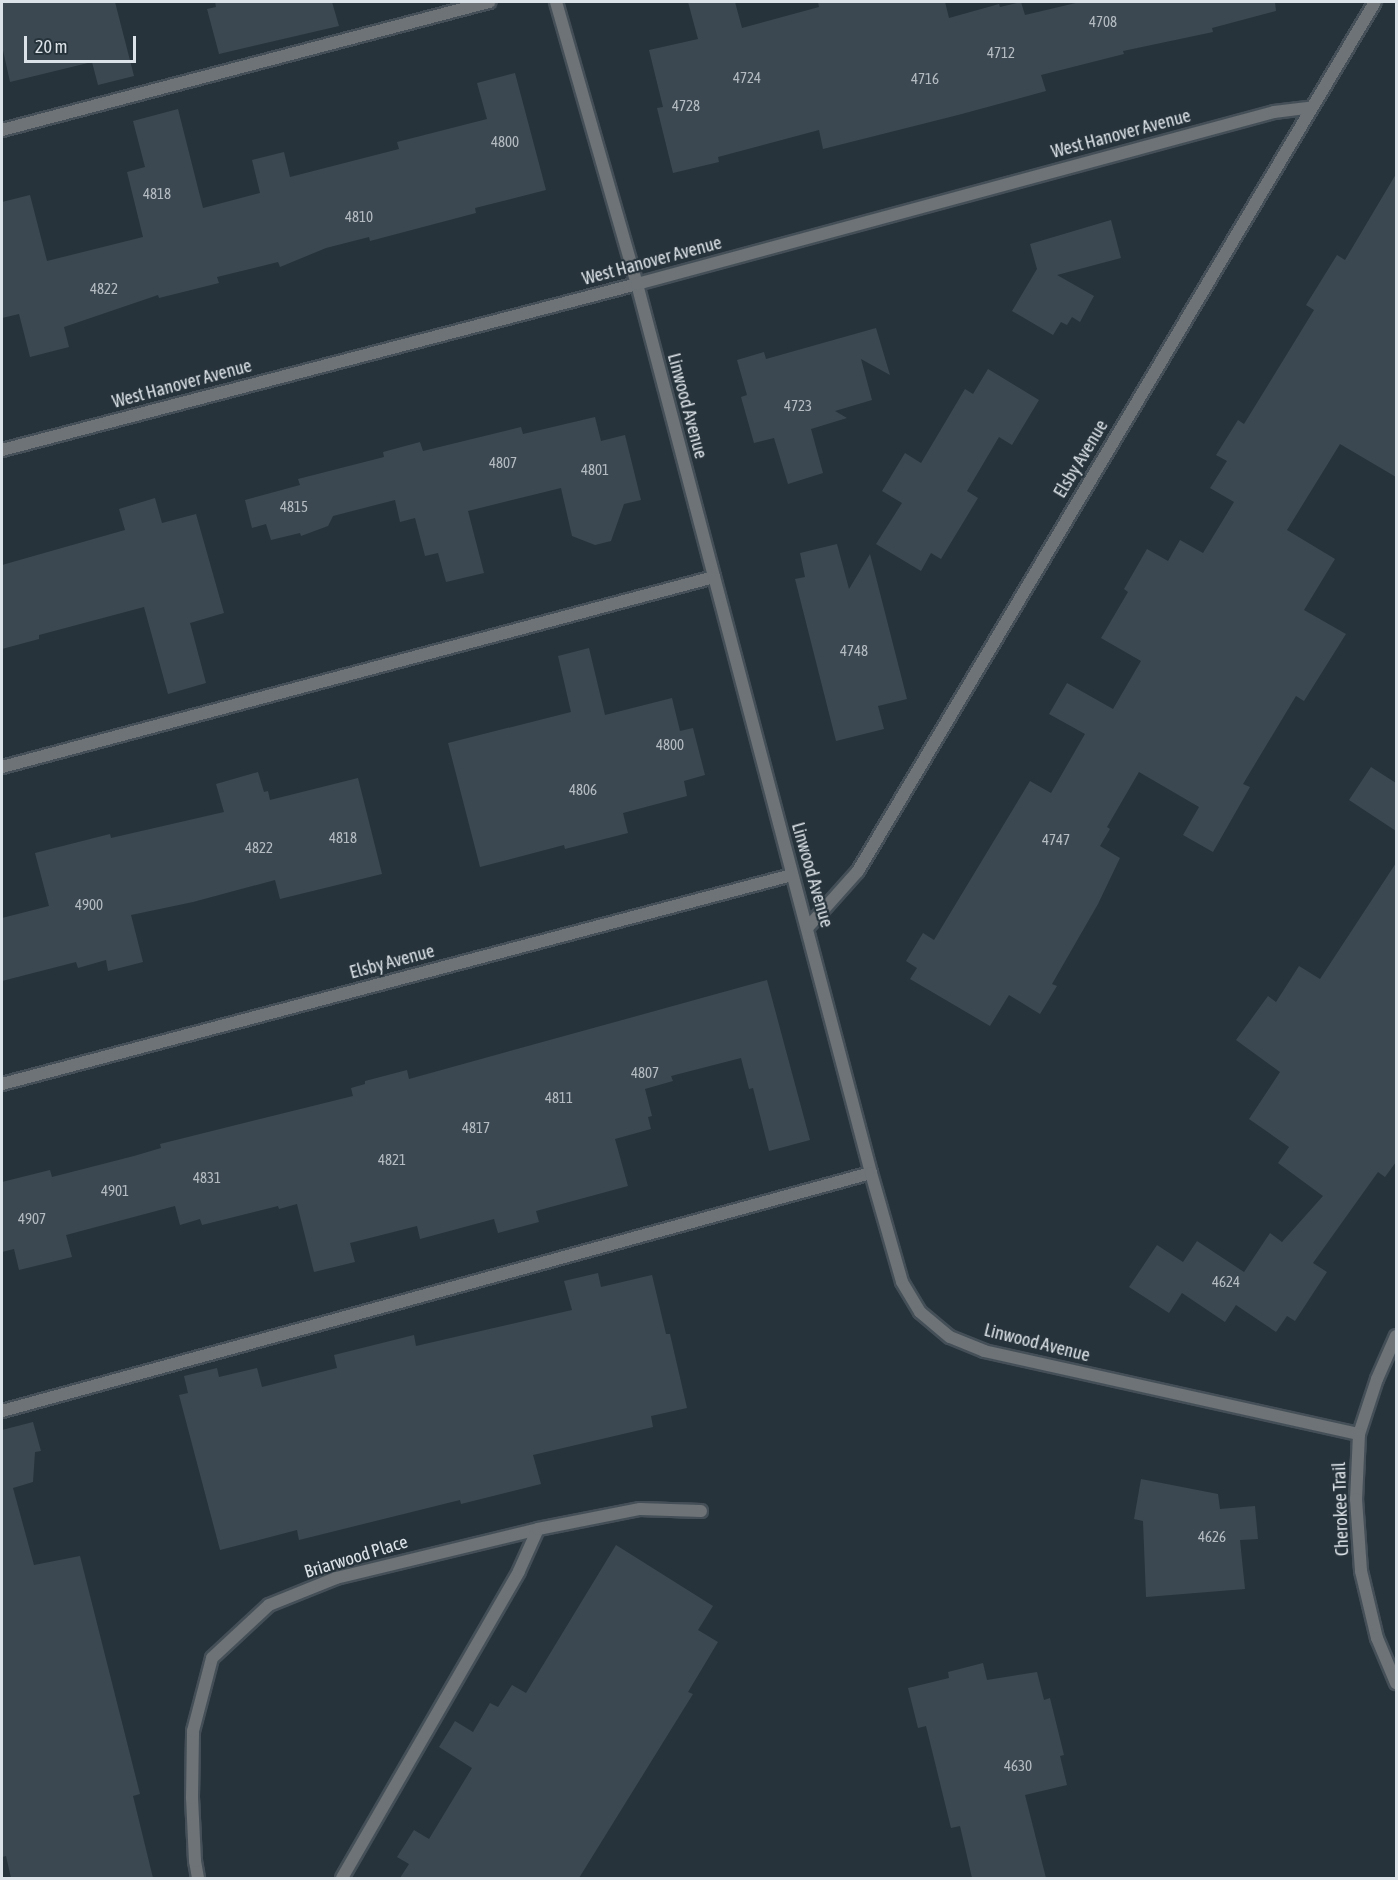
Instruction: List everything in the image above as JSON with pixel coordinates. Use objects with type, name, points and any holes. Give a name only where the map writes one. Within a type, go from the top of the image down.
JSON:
[{"type":"street","points":[[2,130],[489,2]]},
{"type":"street","name":"Linwood Avenue","points":[[556,2],[637,284],[871,1173],[902,1282],[920,1312],[950,1337],[984,1351],[1359,1434]]},
{"type":"street","name":"Elsby Avenue","points":[[808,927],[858,871],[1375,2]]},
{"type":"street","name":"West Hanover Avenue","points":[[2,450],[637,284],[1274,112],[1312,107]]},
{"type":"street","points":[[2,767],[714,577]]},
{"type":"street","name":"Elsby Avenue","points":[[2,1084],[792,875]]},
{"type":"street","points":[[2,1411],[871,1173]]},
{"type":"street","name":"Cherokee Trail","points":[[1396,1336],[1377,1379],[1359,1434],[1356,1499],[1361,1571],[1377,1638],[1396,1683]]},
{"type":"street","name":"Briarwood Place","points":[[198,1878],[192,1798],[193,1731],[212,1658],[269,1605],[336,1578],[538,1529],[640,1509],[701,1512]]},
{"type":"street","points":[[342,1878],[519,1571],[538,1529]]},
{"type":"building","points":[[2,2],[115,2],[134,76],[98,85],[92,62],[10,82],[2,46]]},
{"type":"building","points":[[215,2],[332,2],[339,26],[219,54],[207,9],[216,7]]},
{"type":"building","points":[[688,2],[735,2],[742,28],[819,7],[818,2],[945,2],[949,18],[999,4],[1000,7],[1021,2],[1025,15],[1080,2],[1275,2],[1276,11],[1212,28],[1213,32],[1123,51],[1124,54],[1041,75],[1046,91],[958,115],[823,149],[819,130],[718,157],[719,162],[673,173],[657,108],[663,107],[649,50],[698,39]]},
{"type":"building","points":[[515,73],[546,190],[475,208],[476,213],[370,241],[369,237],[326,248],[280,267],[278,262],[217,277],[219,283],[159,298],[158,295],[64,327],[69,347],[30,357],[19,314],[2,318],[2,202],[30,195],[47,261],[143,237],[127,172],[145,167],[133,121],[178,109],[203,208],[260,193],[252,160],[284,152],[290,177],[399,149],[397,142],[487,119],[477,83]]},
{"type":"building","points":[[1396,174],[1396,477],[1340,444],[1287,530],[1335,559],[1304,610],[1346,634],[1304,701],[1296,696],[1243,784],[1250,787],[1213,852],[1183,835],[1199,807],[1139,772],[1107,827],[1110,829],[1100,846],[1120,858],[1098,904],[1052,984],[1057,986],[1040,1014],[1009,995],[990,1026],[910,979],[917,968],[906,961],[923,933],[934,940],[1030,781],[1051,793],[1085,734],[1049,714],[1067,683],[1113,709],[1141,661],[1101,638],[1128,592],[1124,589],[1147,549],[1168,561],[1180,540],[1203,553],[1234,502],[1210,488],[1227,461],[1216,455],[1238,420],[1244,424],[1314,310],[1306,305],[1337,255],[1345,260]]},
{"type":"building","points":[[1111,220],[1121,258],[1057,275],[1094,296],[1080,322],[1072,317],[1067,325],[1061,322],[1053,335],[1012,311],[1037,269],[1030,244]]},
{"type":"building","points":[[876,328],[890,375],[861,359],[872,400],[835,411],[847,418],[811,429],[823,473],[788,484],[774,438],[754,443],[741,397],[747,395],[737,360],[764,352],[766,359]]},
{"type":"building","points":[[988,369],[1039,400],[1012,445],[999,437],[967,491],[978,498],[941,559],[931,553],[921,571],[876,544],[902,503],[882,491],[905,453],[921,463],[965,389],[973,394]]},
{"type":"building","points":[[595,417],[601,441],[625,435],[641,500],[624,504],[611,541],[595,545],[572,536],[561,488],[468,511],[484,573],[446,582],[438,553],[425,556],[415,518],[400,522],[395,500],[333,516],[328,526],[301,536],[300,533],[271,540],[266,524],[252,528],[245,500],[300,485],[298,479],[384,457],[383,452],[420,442],[423,451],[521,427],[523,434]]},
{"type":"building","points":[[155,498],[162,523],[196,514],[224,613],[190,623],[206,683],[168,694],[144,607],[39,635],[39,639],[2,649],[2,565],[125,530],[119,509]]},
{"type":"building","points":[[837,544],[849,589],[870,554],[907,699],[878,706],[884,729],[836,741],[795,579],[805,577],[800,553]]},
{"type":"building","points":[[589,648],[605,715],[672,698],[680,731],[693,728],[705,775],[684,781],[687,796],[623,813],[628,833],[565,849],[564,845],[480,867],[448,743],[571,712],[558,656]]},
{"type":"building","points":[[1371,767],[1396,783],[1396,831],[1349,800]]},
{"type":"building","points":[[258,772],[264,792],[268,791],[270,800],[358,778],[382,874],[280,899],[275,880],[193,902],[131,915],[143,962],[108,971],[106,960],[78,968],[76,962],[2,981],[2,918],[49,906],[35,853],[110,834],[111,838],[224,812],[216,784]]},
{"type":"building","points":[[1396,863],[1396,1162],[1385,1177],[1378,1172],[1313,1263],[1327,1272],[1295,1321],[1287,1316],[1276,1332],[1236,1305],[1225,1322],[1182,1293],[1169,1313],[1129,1287],[1157,1245],[1183,1262],[1197,1241],[1244,1272],[1270,1233],[1282,1242],[1323,1196],[1278,1163],[1289,1147],[1249,1119],[1280,1072],[1236,1040],[1268,996],[1276,1002],[1299,966],[1320,979]]},
{"type":"building","points":[[767,980],[810,1140],[769,1151],[753,1088],[749,1089],[741,1058],[671,1076],[673,1081],[645,1089],[652,1116],[648,1117],[651,1129],[615,1139],[628,1186],[536,1211],[539,1222],[498,1233],[494,1219],[420,1239],[417,1226],[350,1243],[355,1262],[314,1272],[297,1204],[279,1209],[278,1206],[202,1225],[200,1219],[180,1225],[175,1206],[66,1235],[72,1257],[19,1270],[14,1249],[2,1252],[2,1182],[50,1170],[52,1177],[134,1156],[161,1148],[160,1144],[353,1096],[351,1088],[365,1084],[365,1081],[407,1070],[409,1079]]},
{"type":"building","points":[[598,1273],[601,1287],[652,1275],[666,1334],[670,1334],[687,1408],[651,1416],[653,1427],[533,1455],[541,1484],[461,1504],[460,1500],[299,1540],[297,1530],[220,1550],[179,1395],[188,1393],[184,1376],[217,1368],[219,1377],[257,1368],[262,1387],[337,1368],[334,1355],[414,1335],[416,1346],[572,1310],[564,1281]]},
{"type":"building","points":[[33,1422],[41,1451],[35,1452],[33,1482],[13,1488],[34,1565],[80,1556],[140,1794],[133,1796],[153,1878],[11,1878],[6,1856],[2,1857],[2,1430]]},
{"type":"building","points":[[1141,1479],[1218,1494],[1220,1509],[1255,1506],[1258,1539],[1240,1540],[1245,1589],[1146,1597],[1143,1521],[1134,1519]]},
{"type":"building","points":[[616,1545],[713,1606],[698,1630],[718,1642],[688,1692],[693,1694],[579,1878],[400,1878],[409,1864],[397,1857],[414,1830],[429,1839],[472,1768],[439,1747],[455,1721],[473,1732],[490,1703],[498,1707],[512,1685],[526,1693]]},
{"type":"building","points":[[983,1663],[987,1680],[1037,1672],[1044,1700],[1050,1698],[1064,1755],[1060,1756],[1067,1785],[1025,1795],[1046,1878],[972,1878],[960,1826],[951,1828],[926,1726],[918,1728],[908,1688],[949,1678],[948,1672]]}]
